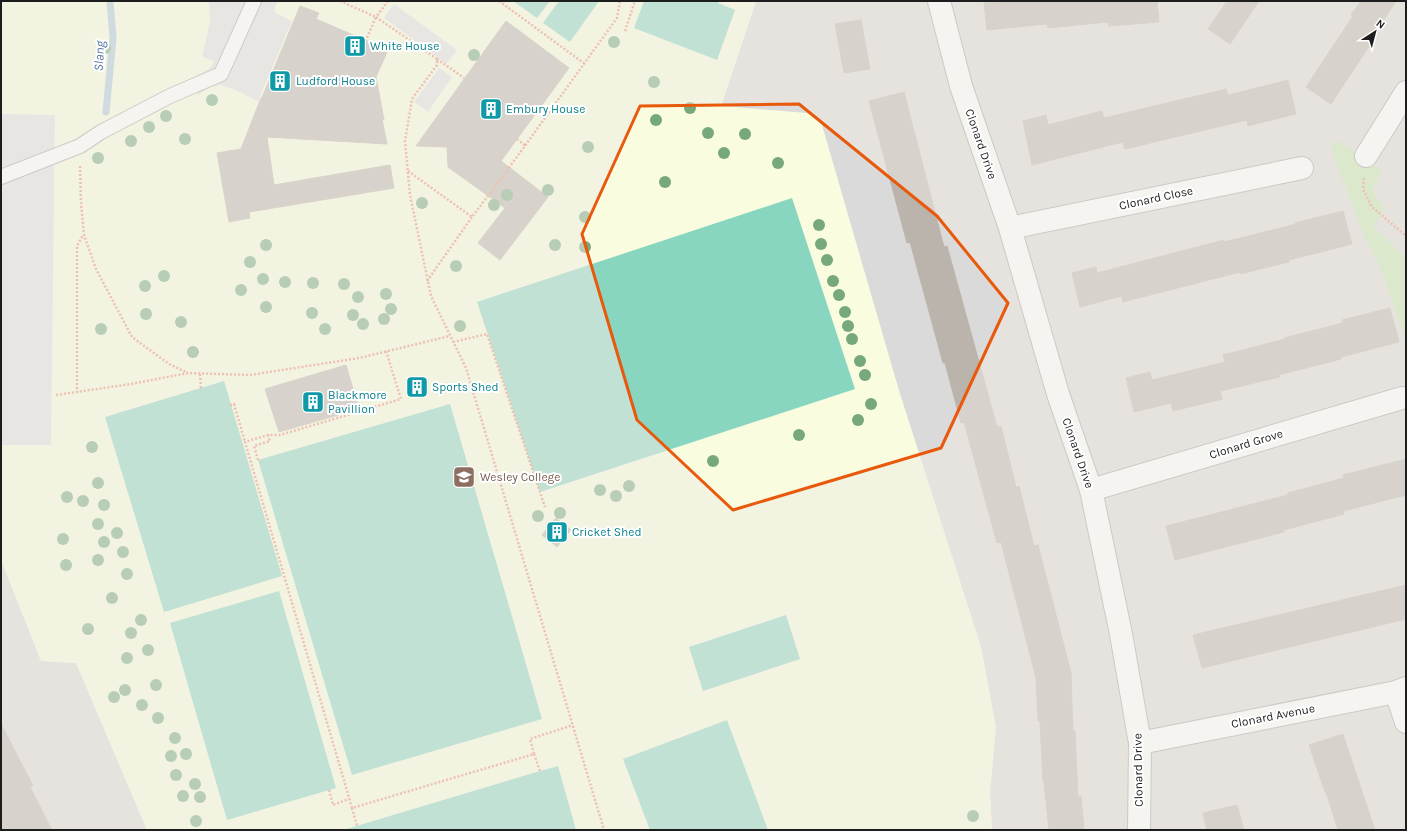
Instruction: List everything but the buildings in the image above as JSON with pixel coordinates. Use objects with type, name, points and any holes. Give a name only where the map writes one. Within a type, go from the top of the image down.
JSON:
[{"type":"street","name":"Clonard Drive","points":[[939,1],[961,86],[1010,228],[1058,394],[1091,490],[1123,647],[1140,743],[1139,830]]},
{"type":"street","points":[[1366,156],[1406,92]]},
{"type":"street","name":"Clonard Close","points":[[1010,228],[1302,168]]},
{"type":"street","name":"Clonard Grove","points":[[1091,490],[1402,398]]},
{"type":"street","points":[[1401,690],[1406,722]]},
{"type":"street","name":"Clonard Avenue","points":[[1140,743],[1401,690]]},
{"type":"lane","points":[[1,177],[80,146],[101,132],[170,96],[221,74],[254,1]]},
{"type":"path","points":[[340,1],[376,17],[464,78]]},
{"type":"path","points":[[366,40],[376,17],[388,1]]},
{"type":"path","points":[[500,1],[585,64]]},
{"type":"path","points":[[426,281],[526,146],[617,18],[620,1]]},
{"type":"path","points":[[625,31],[635,1]]},
{"type":"path","points":[[437,59],[437,64],[412,99],[405,141],[410,196],[426,281],[430,296],[466,368],[604,830]]},
{"type":"path","points":[[517,139],[526,146]]},
{"type":"path","points":[[80,146],[81,203],[84,235],[96,269],[132,336],[169,364],[188,373]]},
{"type":"path","points":[[1366,156],[1363,189],[1372,207],[1406,236]]},
{"type":"path","points":[[408,171],[472,217]]},
{"type":"path","points":[[77,392],[77,246],[84,235]]},
{"type":"path","points":[[453,342],[488,334],[545,507]]},
{"type":"path","points":[[56,396],[188,373],[250,375],[359,358],[450,336]]},
{"type":"path","points":[[245,442],[268,435],[280,435],[402,399],[386,351]]},
{"type":"path","points":[[200,374],[201,388]]},
{"type":"path","points":[[230,405],[234,404],[357,826]]},
{"type":"path","points":[[258,460],[254,446],[270,441],[268,435]]},
{"type":"path","points":[[540,771],[530,739],[573,726]]},
{"type":"path","points":[[352,808],[534,754]]},
{"type":"path","points":[[329,790],[333,805],[349,799]]},
{"type":"highlighted area","points":[[799,104],[937,216],[1008,303],[941,448],[733,510],[637,420],[582,234],[640,106]]},
{"type":"shaded area","name":"Wesley College","points":[[1,1],[756,1],[721,106],[807,113],[816,117],[822,125],[900,394],[981,647],[996,727],[990,793],[992,830],[147,830],[76,663],[41,661],[1,560]]},
{"type":"shaded area","points":[[209,1],[278,1],[274,10],[277,14],[292,21],[258,101],[231,88],[220,85],[211,87],[198,95],[191,79],[210,68],[214,61],[202,57],[210,22]]},
{"type":"shaded area","points":[[756,1],[1406,1],[1406,830],[992,830],[990,793],[990,697],[981,647],[900,394],[721,106]]},
{"type":"shaded area","points":[[394,4],[457,50],[446,64],[384,18]]},
{"type":"shaded area","points":[[439,68],[452,77],[428,112],[414,102]]},
{"type":"shaded area","points":[[1,114],[55,115],[51,445],[1,445]]},
{"type":"shaded area","points":[[1,560],[41,661],[76,663],[147,830],[1,830]]},
{"type":"green space","points":[[513,1],[550,1],[537,18]]},
{"type":"green space","points":[[559,1],[599,1],[570,42],[543,23]]},
{"type":"green space","points":[[644,1],[718,1],[718,3],[735,10],[717,60],[634,28]]},
{"type":"green space","points":[[1337,140],[1381,170],[1373,192],[1385,208],[1374,227],[1406,258],[1406,340],[1377,260],[1364,236],[1331,149]]},
{"type":"green space","points":[[792,198],[855,389],[540,492],[477,302]]},
{"type":"green space","points":[[224,381],[282,576],[164,612],[105,417]]},
{"type":"green space","points":[[450,404],[542,719],[352,775],[258,460]]},
{"type":"green space","points":[[279,591],[336,788],[227,820],[170,623]]},
{"type":"green space","points":[[786,615],[800,659],[703,691],[689,647]]},
{"type":"green space","points":[[727,720],[768,830],[650,830],[623,759]]},
{"type":"green space","points":[[558,766],[576,830],[343,830],[540,771]]},
{"type":"waterway","name":"Slang","points":[[106,112],[113,38],[110,1]]},
{"type":"place","name":"White House","points":[[355,46]]},
{"type":"place","name":"Ludford House","points":[[280,81]]},
{"type":"place","name":"Embury House","points":[[491,109]]},
{"type":"place","name":"Sports Shed","points":[[417,387]]},
{"type":"place","name":"Blackmore Pavillion","points":[[313,402]]},
{"type":"place","name":"Wesley College","points":[[464,477]]},
{"type":"place","name":"Cricket Shed","points":[[557,532]]}]
